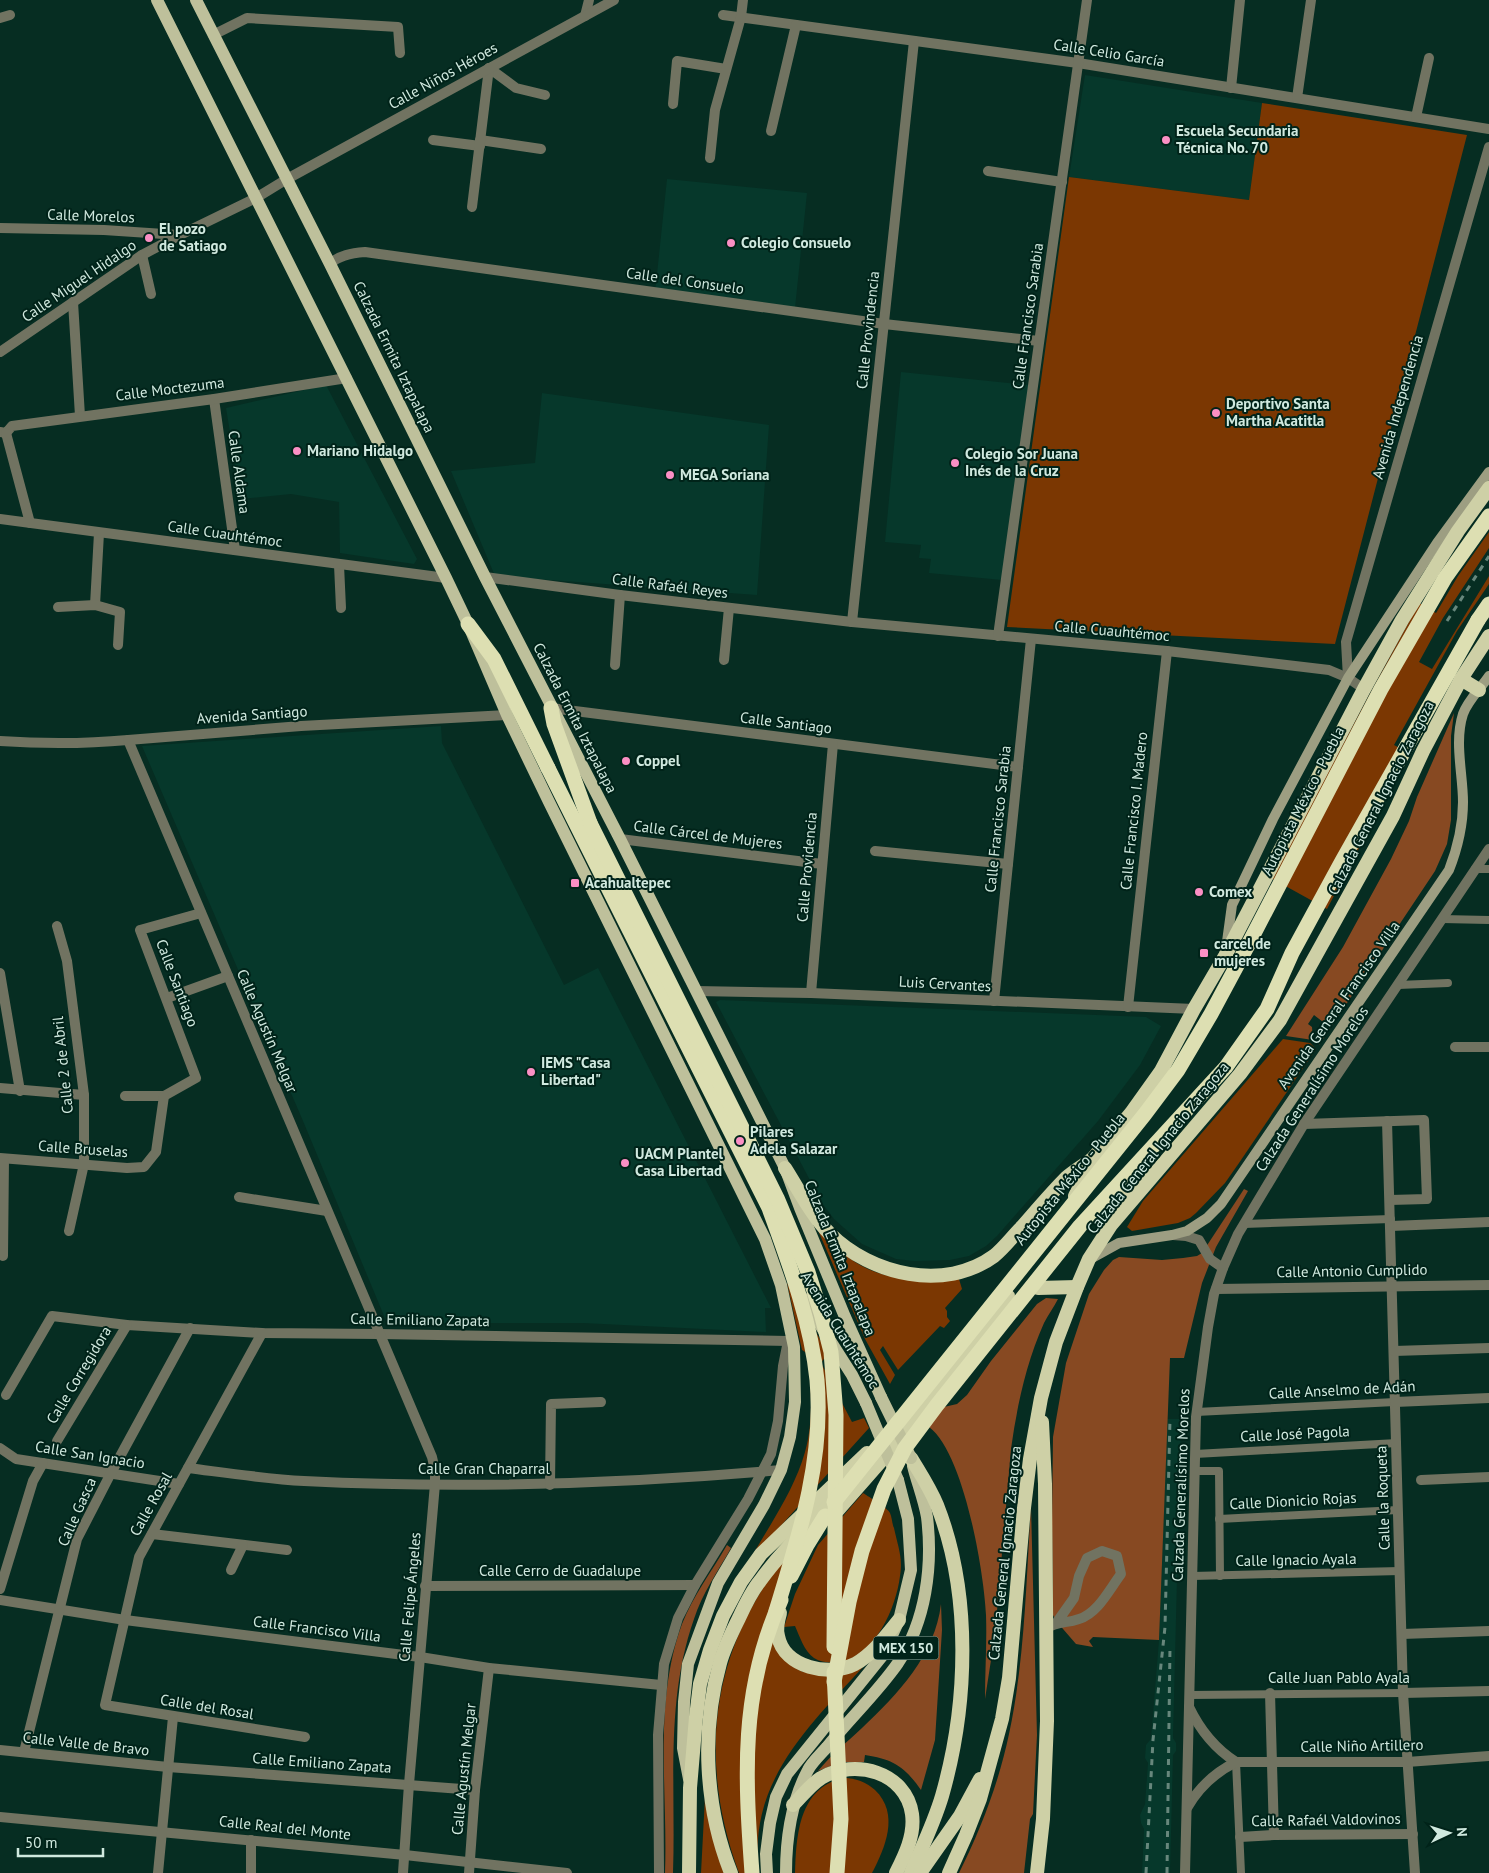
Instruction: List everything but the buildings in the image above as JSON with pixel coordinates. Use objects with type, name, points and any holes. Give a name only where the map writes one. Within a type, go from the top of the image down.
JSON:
[{"type":"highway","points":[[731,1873],[719,1838],[712,1796],[708,1759],[709,1726],[720,1661],[745,1605],[758,1582],[776,1560],[928,1404],[1017,1283],[1072,1200],[1094,1157],[1131,1113],[1161,1071],[1225,956],[1364,689],[1416,596],[1458,531],[1489,488]]},
{"type":"highway","name":"Autopista México - Puebla","points":[[752,1873],[746,1789],[747,1733],[756,1677],[776,1611],[807,1545],[840,1492],[1121,1144],[1178,1070],[1220,997],[1381,689],[1436,594],[1470,541],[1489,516]]},
{"type":"highway","points":[[834,1682],[849,1602],[862,1551],[884,1489],[937,1405],[1080,1226],[1189,1109],[1236,1053],[1266,1009],[1292,953],[1338,869],[1478,620],[1489,604]]},
{"type":"highway","points":[[468,624],[494,659],[769,1208],[787,1257],[807,1326],[817,1380],[818,1420],[816,1452],[800,1531],[776,1611]]},
{"type":"highway","name":"Calzada General Ignacio Zaragoza","points":[[950,1873],[980,1799],[1002,1719],[1009,1678],[1030,1459],[1041,1398],[1056,1342],[1077,1287],[1090,1260],[1111,1225],[1240,1074],[1280,1020],[1393,816],[1423,751],[1461,679],[1489,636]]},
{"type":"highway","points":[[1461,679],[1479,690]]},
{"type":"highway","points":[[551,708],[554,724],[590,823],[777,1198],[796,1239],[822,1313],[831,1352],[836,1416],[833,1604],[834,1682],[841,1819],[840,1856],[837,1873]]},
{"type":"highway","points":[[785,1168],[828,1233],[848,1250],[866,1261],[898,1272],[942,1275],[968,1270],[996,1254],[1068,1176],[1094,1157]]},
{"type":"highway","points":[[899,1620],[869,1655],[855,1664],[836,1670],[815,1668],[796,1661],[781,1646],[777,1635],[782,1604],[802,1560],[823,1529],[875,1467],[1038,1288],[1078,1238],[1126,1189],[1159,1170]]},
{"type":"highway","points":[[689,1873],[690,1788],[700,1684],[723,1616],[741,1582],[761,1554],[916,1406],[1010,1286],[1072,1200]]},
{"type":"highway","points":[[1038,1288],[1077,1287]]},
{"type":"highway","points":[[1037,1873],[1046,1759],[1051,1625],[1041,1398]]},
{"type":"highway","points":[[908,1453],[928,1485],[945,1527],[958,1593],[963,1668],[962,1691],[949,1771],[933,1823],[911,1873]]},
{"type":"highway","points":[[920,1873],[960,1816],[992,1758]]},
{"type":"highway","points":[[793,1805],[820,1779],[835,1772],[862,1769],[886,1776],[897,1784],[908,1798],[912,1814],[912,1832],[907,1849],[896,1873]]},
{"type":"main road","points":[[157,0],[446,578],[507,714],[742,1196],[765,1239],[781,1285],[796,1374],[795,1402],[790,1437],[781,1470],[718,1584],[688,1664],[684,1702],[683,1748],[690,1788]]},
{"type":"main road","name":"Calzada Ermita Iztapalapa","points":[[196,0],[551,708],[620,839],[785,1168],[845,1317],[908,1453]]},
{"type":"main road","points":[[1225,956],[1232,905],[1273,819],[1348,678],[1437,543],[1489,472]]},
{"type":"main road","name":"Avenida General Francisco Villa","points":[[1090,1260],[1119,1244],[1172,1235],[1196,1227],[1207,1218],[1231,1191],[1449,870],[1462,828],[1463,801],[1459,738],[1461,722],[1464,712],[1489,676]]},
{"type":"main road","points":[[742,1196],[766,1212],[777,1213],[787,1208],[790,1202],[792,1185]]},
{"type":"main road","name":"Avenida Cuauhtémoc","points":[[765,1239],[852,1375],[866,1403],[898,1480],[908,1519],[911,1570],[899,1620],[883,1654],[787,1774],[776,1797],[766,1854],[767,1873]]},
{"type":"main road","name":"MEX 150","points":[[786,1873],[789,1829],[793,1805],[808,1769],[898,1662],[911,1640],[922,1610],[927,1581],[929,1550],[926,1515],[908,1453]]},
{"type":"street","points":[[585,16],[589,0]]},
{"type":"street","name":"Calle Niños Héroes","points":[[256,198],[287,179],[614,0]]},
{"type":"street","points":[[710,158],[715,110],[741,17],[742,0]]},
{"type":"street","name":"Calle Francisco Sarabia","points":[[998,636],[1087,0]]},
{"type":"street","points":[[1231,88],[1240,0]]},
{"type":"street","points":[[1297,98],[1311,0]]},
{"type":"street","name":"Calle Celio García","points":[[723,15],[1078,63],[1489,129]]},
{"type":"street","points":[[213,34],[247,18],[398,27],[400,53]]},
{"type":"street","points":[[771,131],[796,25]]},
{"type":"street","name":"Calle Provindencia","points":[[852,622],[914,40]]},
{"type":"street","points":[[1416,117],[1428,58]]},
{"type":"street","points":[[673,104],[677,61],[726,68]]},
{"type":"street","points":[[472,207],[489,68],[516,88],[545,95]]},
{"type":"street","points":[[433,140],[541,149]]},
{"type":"street","name":"Avenida Independencia","points":[[1348,678],[1346,642],[1489,147]]},
{"type":"street","points":[[988,172],[1062,182]]},
{"type":"street","name":"Calle Miguel Hidalgo","points":[[0,352],[142,255],[256,198]]},
{"type":"street","name":"Calle Morelos","points":[[0,228],[104,230],[180,235]]},
{"type":"street","name":"Calle del Consuelo","points":[[330,264],[334,260],[347,255],[365,252],[884,324],[1039,341]]},
{"type":"street","points":[[142,255],[151,294]]},
{"type":"street","points":[[73,302],[80,416]]},
{"type":"street","name":"Calle Moctezuma","points":[[3,432],[12,426],[214,399],[347,378]]},
{"type":"street","name":"Calle Aldama","points":[[214,399],[235,550]]},
{"type":"street","points":[[3,432],[30,522]]},
{"type":"street","name":"Calle Cuauhtémoc","points":[[0,519],[446,578]]},
{"type":"street","points":[[94,605],[99,533]]},
{"type":"street","points":[[340,565],[341,608]]},
{"type":"street","name":"Calle Rafaél Reyes","points":[[485,577],[852,622]]},
{"type":"street","points":[[615,664],[620,595]]},
{"type":"street","points":[[58,607],[94,605],[120,612],[118,645]]},
{"type":"street","points":[[724,660],[729,608]]},
{"type":"street","name":"Calle Cuauhtémoc","points":[[852,622],[1167,651],[1329,670],[1348,678],[1364,689]]},
{"type":"street","name":"Calle Francisco Sarabia","points":[[994,1002],[1031,639]]},
{"type":"street","name":"Calle Francisco I. Madero","points":[[1128,1007],[1167,651]]},
{"type":"street","name":"Calle Santiago","points":[[551,708],[1018,767]]},
{"type":"street","name":"Avenida Santiago","points":[[0,741],[88,744],[301,726],[507,714]]},
{"type":"street","name":"Calle Agustín Melgar","points":[[128,740],[378,1334]]},
{"type":"street","name":"Calle Providencia","points":[[811,993],[833,744]]},
{"type":"street","name":"Calle Cárcel de Mujeres","points":[[620,839],[822,864]]},
{"type":"street","name":"Calzada Generalísimo Morelos","points":[[1185,1873],[1196,1412],[1208,1327],[1222,1268],[1244,1224],[1304,1124],[1489,849]]},
{"type":"street","points":[[875,851],[1008,864]]},
{"type":"street","points":[[1476,869],[1489,869]]},
{"type":"street","name":"Calle Santiago","points":[[164,1096],[196,1078],[140,930],[201,913]]},
{"type":"street","points":[[1442,919],[1489,920]]},
{"type":"street","name":"Calle 2 de Abril","points":[[58,926],[67,961],[84,1095],[84,1164],[69,1231]]},
{"type":"street","points":[[0,974],[20,1091]]},
{"type":"street","points":[[167,998],[228,976]]},
{"type":"street","points":[[1398,985],[1448,983]]},
{"type":"street","name":"Luis Cervantes","points":[[696,991],[811,993],[1194,1009]]},
{"type":"street","points":[[1456,1047],[1489,1047]]},
{"type":"street","points":[[0,1088],[84,1095]]},
{"type":"street","points":[[125,1096],[164,1096]]},
{"type":"street","name":"Calle Bruselas","points":[[3,1256],[2,1158],[127,1168],[144,1167],[156,1152],[164,1096]]},
{"type":"street","points":[[1304,1124],[1424,1120],[1427,1199],[1390,1200]]},
{"type":"street","name":"Calle la Roqueta","points":[[1387,1121],[1403,1693],[1415,1873]]},
{"type":"street","points":[[239,1197],[327,1211]]},
{"type":"street","points":[[1244,1224],[1489,1222]]},
{"type":"street","points":[[1172,1235],[1186,1236],[1199,1240],[1210,1259],[1222,1268]]},
{"type":"street","name":"Calle Antonio Cumplido","points":[[1216,1289],[1489,1285]]},
{"type":"street","name":"Calle Emiliano Zapata","points":[[6,1395],[52,1316],[127,1325],[262,1333],[790,1341]]},
{"type":"street","name":"Calle Corregidora","points":[[56,1441],[127,1325]]},
{"type":"street","name":"Calle Gasca","points":[[24,1752],[58,1609],[77,1539],[190,1328]]},
{"type":"street","name":"Calle Rosal","points":[[105,1705],[139,1557],[262,1333]]},
{"type":"street","name":"Calle Felipe Ángeles","points":[[378,1334],[432,1457],[435,1470],[403,1873]]},
{"type":"street","points":[[659,1873],[658,1735],[664,1664],[678,1618],[695,1585],[733,1526],[771,1454],[778,1421],[783,1366],[790,1341]]},
{"type":"street","points":[[1394,1351],[1489,1348]]},
{"type":"street","name":"Calle Anselmo de Adán","points":[[1196,1412],[1489,1398]]},
{"type":"street","points":[[550,1484],[551,1404],[601,1402]]},
{"type":"street","name":"Calle José Pagola","points":[[1195,1454],[1396,1443]]},
{"type":"street","name":"Calle San Ignacio","points":[[0,1448],[16,1459],[179,1484]]},
{"type":"street","points":[[0,1589],[32,1481],[43,1463]]},
{"type":"street","name":"Calle Gran Chaparral","points":[[188,1468],[303,1481],[435,1484],[550,1484],[781,1470]]},
{"type":"street","points":[[1194,1471],[1219,1471],[1220,1576]]},
{"type":"street","points":[[1421,1480],[1489,1477]]},
{"type":"street","name":"Calle Dionicio Rojas","points":[[1219,1518],[1398,1510]]},
{"type":"street","points":[[733,1526],[747,1534]]},
{"type":"street","points":[[152,1534],[287,1550]]},
{"type":"street","points":[[231,1570],[243,1544]]},
{"type":"street","points":[[1102,1552],[1117,1556],[1121,1574],[1091,1614],[1077,1620],[1051,1625],[1074,1598],[1079,1576],[1087,1558],[1102,1552]]},
{"type":"street","name":"Calle Ignacio Ayala","points":[[1192,1576],[1400,1572]]},
{"type":"street","name":"Calle Cerro de Guadalupe","points":[[425,1586],[695,1585]]},
{"type":"street","name":"Calle Francisco Villa","points":[[0,1600],[125,1620],[420,1657],[489,1668],[661,1685]]},
{"type":"street","points":[[1402,1634],[1489,1631]]},
{"type":"street","name":"Calle Agustín Melgar","points":[[470,1868],[474,1790],[489,1668]]},
{"type":"street","name":"Calle Juan Pablo Ayala","points":[[1189,1695],[1489,1691]]},
{"type":"street","points":[[1270,1693],[1274,1835]]},
{"type":"street","name":"Calle del Rosal","points":[[105,1705],[305,1737]]},
{"type":"street","points":[[1189,1707],[1198,1725],[1211,1742],[1236,1762],[1241,1873]]},
{"type":"street","points":[[158,1873],[173,1717]]},
{"type":"street","name":"Calle Valle de Bravo","points":[[0,1750],[168,1767]]},
{"type":"street","name":"Calle Niño Artillero","points":[[1236,1762],[1407,1762],[1489,1756]]},
{"type":"street","points":[[1187,1808],[1207,1781],[1236,1762]]},
{"type":"street","name":"Calle Emiliano Zapata","points":[[168,1767],[474,1790]]},
{"type":"street","name":"Calle Real del Monte","points":[[0,1817],[405,1855],[470,1868],[567,1873]]},
{"type":"street","name":"Calle Rafaél Valdovinos","points":[[1240,1837],[1413,1834]]},
{"type":"street","points":[[251,1840],[251,1873]]},
{"type":"shaded area","name":"Escuela Secundaria Técnica No. 70","points":[[1085,75],[1262,103],[1249,200],[1069,177]]},
{"type":"shaded area","name":"Deportivo Santa Martha Acatitla","points":[[1262,103],[1467,135],[1335,644],[1007,627],[1069,177],[1249,200]]},
{"type":"shaded area","name":"Colegio Consuelo","points":[[667,179],[807,193],[795,308],[655,293]]},
{"type":"shaded area","name":"Colegio Sor Juana Inés de la Cruz","points":[[901,372],[1029,385],[1002,580],[929,573],[931,559],[919,558],[921,545],[885,542]]},
{"type":"shaded area","name":"Mariano Hidalgo","points":[[326,385],[417,559],[414,564],[340,553],[339,502],[291,494],[241,499],[226,408]]},
{"type":"shaded area","points":[[542,393],[769,425],[757,595],[495,576],[451,471],[535,463]]},
{"type":"shaded area","points":[[1489,532],[1489,548],[1443,618],[1419,662],[1432,669],[1489,576],[1489,584],[1457,631],[1394,745],[1409,753],[1327,909],[1271,878],[1419,603],[1436,613],[1458,576]]},
{"type":"shaded area","points":[[1454,713],[1451,736],[1451,820],[1447,844],[1435,871],[1319,1045],[1317,1031],[1323,1022],[1314,1015],[1308,1024],[1312,1027],[1313,1040],[1286,1036],[1343,947],[1391,859]]},
{"type":"shaded area","points":[[441,726],[442,743],[564,985],[598,968],[771,1308],[765,1308],[766,1332],[583,1323],[387,1323],[303,1121],[142,746]]},
{"type":"shaded area","points":[[720,1000],[1146,1017],[1161,1026],[1140,1065],[1098,1121],[997,1236],[986,1246],[969,1256],[950,1260],[914,1261],[896,1259],[862,1244],[834,1219],[822,1203],[716,1002]]},
{"type":"shaded area","points":[[1283,1039],[1310,1043],[1316,1049],[1225,1183],[1190,1218],[1178,1223],[1132,1231],[1127,1227],[1143,1201]]},
{"type":"shaded area","points":[[1244,1189],[1248,1191],[1216,1247],[1202,1283],[1184,1358],[1170,1358],[1159,1640],[1093,1637],[1089,1641],[1093,1647],[1076,1644],[1053,1615],[1053,1437],[1066,1363],[1089,1294],[1104,1270],[1113,1260],[1119,1257],[1162,1260],[1197,1256],[1202,1253]]},
{"type":"shaded area","points":[[817,1228],[848,1257],[874,1271],[916,1280],[959,1279],[962,1289],[945,1308],[950,1321],[944,1328],[940,1326],[898,1370],[883,1346],[880,1350],[895,1375],[890,1384],[865,1339]]},
{"type":"shaded area","points":[[787,1283],[828,1353],[821,1363],[852,1422],[864,1418],[869,1428],[749,1561],[794,1481],[805,1452],[810,1428],[811,1391],[808,1354],[802,1350]]},
{"type":"shaded area","points":[[1046,1298],[1058,1299],[1044,1323],[1032,1354],[1016,1417],[1011,1449],[995,1634],[985,1699],[986,1615],[976,1543],[962,1487],[952,1461],[941,1441],[929,1427],[944,1407],[957,1404],[967,1395],[991,1361],[1037,1304]]},
{"type":"shaded area","points":[[1167,1419],[1181,1419],[1173,1738],[1176,1743],[1176,1751],[1173,1755],[1170,1873],[1142,1873],[1144,1829],[1140,1815],[1145,1804],[1148,1763],[1145,1758],[1146,1745],[1151,1739],[1159,1640]]},
{"type":"shaded area","points":[[863,1493],[886,1508],[891,1515],[900,1557],[901,1569],[898,1589],[882,1629],[864,1651],[840,1662],[823,1662],[814,1658],[808,1652],[795,1626],[784,1627],[795,1594],[818,1545]]},
{"type":"shaded area","points":[[1031,1507],[1037,1735],[1033,1814],[1030,1819],[1024,1873],[959,1873],[988,1805],[1000,1770],[1009,1734],[1022,1649]]},
{"type":"shaded area","points":[[727,1545],[731,1548],[697,1610],[685,1650],[679,1681],[675,1713],[673,1777],[673,1873],[665,1873],[665,1716],[673,1654],[686,1614]]},
{"type":"shaded area","points":[[789,1555],[785,1570],[783,1658],[803,1672],[863,1667],[815,1720],[787,1758],[775,1778],[766,1800],[760,1823],[758,1873],[739,1873],[727,1836],[720,1800],[716,1763],[716,1727],[721,1691],[731,1656],[744,1622],[772,1575]]},
{"type":"shaded area","points":[[941,1604],[942,1630],[935,1740],[921,1790],[898,1765],[865,1755],[864,1762],[841,1762],[818,1771],[889,1701],[913,1672],[931,1640]]},
{"type":"shaded area","points":[[843,1778],[856,1780],[872,1787],[883,1799],[887,1810],[888,1831],[872,1873],[795,1873],[799,1829],[809,1802],[828,1783]]},
{"type":"shaded area","points":[[705,1797],[716,1849],[724,1873],[701,1873]]},
{"type":"railway","points":[[1447,621],[1489,556]]},
{"type":"railway","points":[[1146,1873],[1153,1740],[1165,1627],[1170,1419]]},
{"type":"railway","points":[[1167,1873],[1170,1646]]},
{"type":"place","name":"Escuela Secundaria Técnica No. 70","points":[[1166,140]]},
{"type":"place","name":"El pozo de Satiago","points":[[149,238]]},
{"type":"place","name":"Colegio Consuelo","points":[[731,243]]},
{"type":"place","name":"Deportivo Santa Martha Acatitla","points":[[1216,413]]},
{"type":"place","name":"Mariano Hidalgo","points":[[297,451]]},
{"type":"place","name":"Colegio Sor Juana Inés de la Cruz","points":[[955,463]]},
{"type":"place","name":"MEGA Soriana","points":[[670,475]]},
{"type":"place","name":"Coppel","points":[[626,761]]},
{"type":"place","name":"Acahualtepec","points":[[575,883]]},
{"type":"place","name":"Comex","points":[[1199,892]]},
{"type":"place","name":"carcel de mujeres","points":[[1204,953]]},
{"type":"place","name":"IEMS \"Casa Libertad\"","points":[[531,1072]]},
{"type":"place","name":"Pilares Adela Salazar","points":[[740,1141]]},
{"type":"place","name":"UACM Plantel Casa Libertad","points":[[625,1163]]}]
